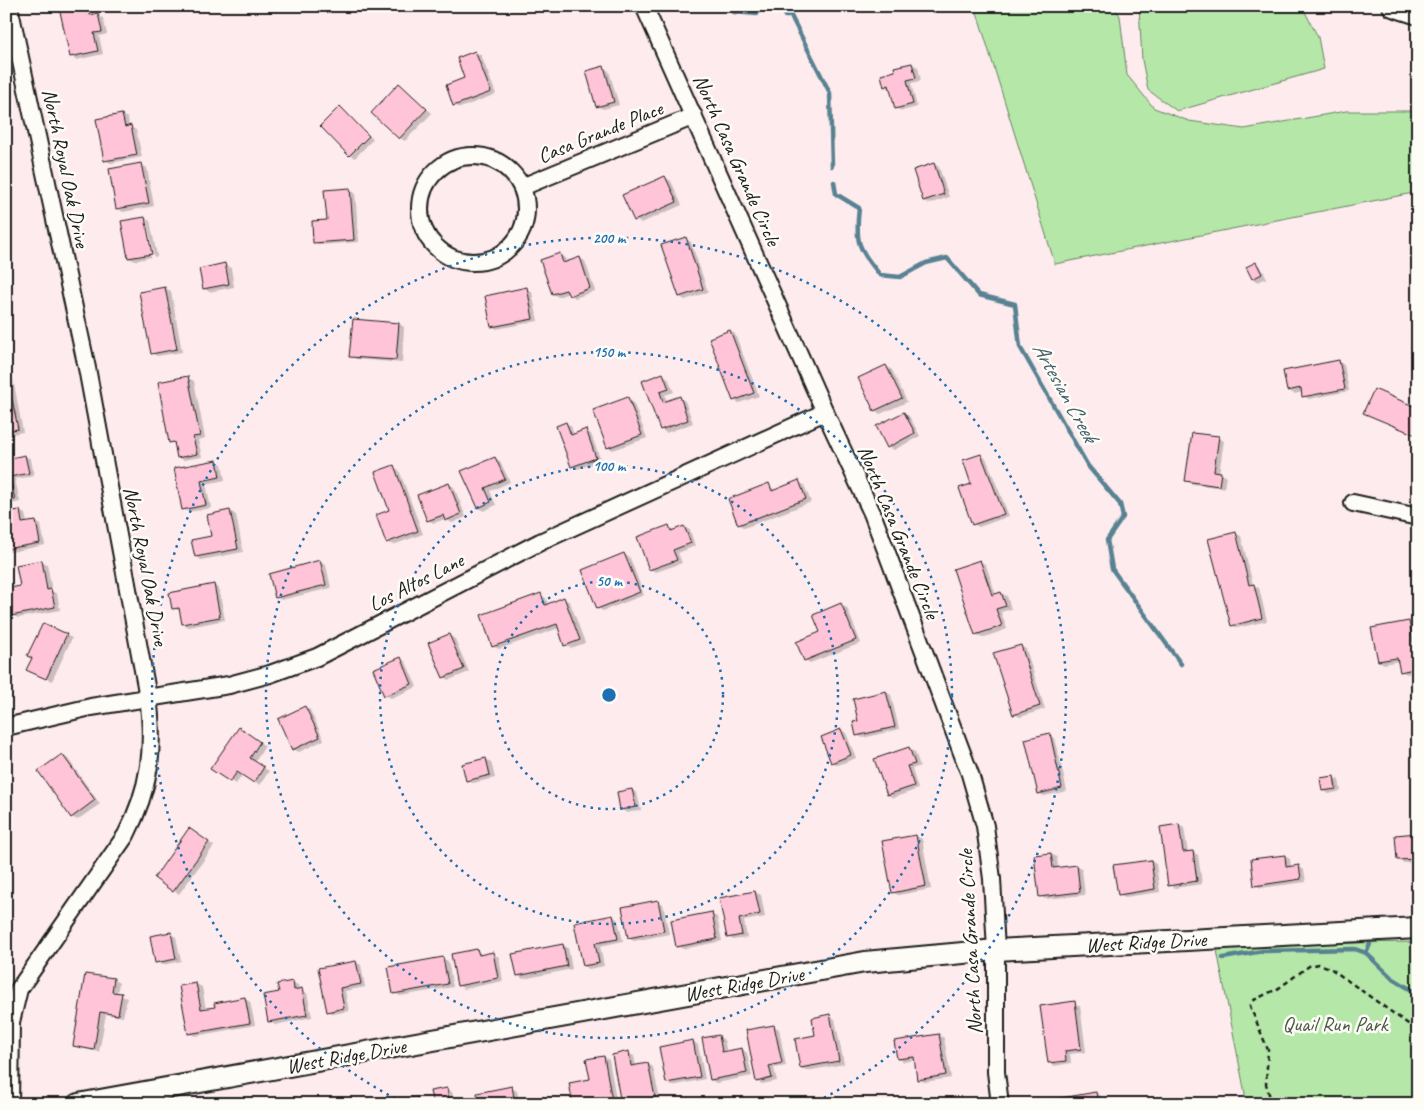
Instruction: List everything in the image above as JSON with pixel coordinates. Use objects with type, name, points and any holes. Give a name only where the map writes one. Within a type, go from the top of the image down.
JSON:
[{"type":"street","name":"North Royal Oak Drive","points":[[9,6],[87,368],[148,697],[152,746],[146,786],[136,815],[116,851],[19,989],[11,1022],[10,1104]]},
{"type":"street","name":"North Casa Grande Circle","points":[[644,6],[872,513],[970,774],[985,826],[992,879],[996,950],[996,1072],[1000,1104]]},
{"type":"street","points":[[1393,6],[1418,14]]},
{"type":"street","name":"Casa Grande Place","points":[[522,187],[694,116]]},
{"type":"street","name":"Casa Grande Place","points":[[467,156],[484,157],[506,168],[522,187],[527,205],[525,223],[517,240],[504,252],[488,260],[469,262],[452,257],[436,247],[426,232],[421,216],[421,200],[426,184],[437,170],[451,161],[467,156]]},
{"type":"street","name":"Los Altos Lane","points":[[6,727],[91,707],[229,685],[270,674],[317,657],[540,542],[825,412]]},
{"type":"street","points":[[1354,503],[1418,517]]},
{"type":"street","name":"West Ridge Drive","points":[[78,1104],[865,962],[996,950],[1418,928]]},
{"type":"path","points":[[1272,1104],[1266,1084],[1268,1050],[1250,1006],[1254,1000],[1279,988],[1309,966],[1319,964],[1330,968],[1418,1031]]},
{"type":"green space","points":[[975,6],[1114,6],[1120,16],[1127,75],[1154,108],[1189,121],[1244,129],[1346,111],[1418,111],[1418,192],[1055,264]]},
{"type":"green space","points":[[1139,6],[1302,6],[1318,37],[1324,69],[1177,111],[1148,90],[1142,60]]},
{"type":"green space","name":"Quail Run Park","points":[[1418,942],[1418,1104],[1247,1104],[1216,945]]},
{"type":"building","points":[[88,6],[90,15],[98,13],[102,32],[94,33],[98,51],[70,57],[59,7]]},
{"type":"building","points":[[475,51],[491,92],[453,106],[446,85],[464,78],[457,58]]},
{"type":"building","points":[[912,63],[916,78],[907,80],[913,104],[895,109],[889,85],[884,87],[881,75],[895,71],[894,67]]},
{"type":"building","points":[[604,66],[614,102],[596,107],[586,71]]},
{"type":"building","points":[[399,83],[427,109],[399,139],[371,113]]},
{"type":"building","points":[[340,106],[369,136],[349,156],[320,126]]},
{"type":"building","points":[[122,114],[125,127],[131,125],[137,155],[104,161],[96,119]]},
{"type":"building","points":[[141,163],[149,203],[116,209],[109,169]]},
{"type":"building","points":[[934,163],[944,194],[923,201],[913,170]]},
{"type":"building","points":[[665,176],[677,202],[634,221],[622,195]]},
{"type":"building","points":[[350,188],[354,240],[313,243],[312,221],[327,220],[324,190]]},
{"type":"building","points":[[145,217],[152,254],[128,258],[121,221]]},
{"type":"building","points":[[686,237],[703,289],[679,297],[661,245]]},
{"type":"building","points":[[560,253],[563,263],[580,257],[590,288],[569,296],[566,290],[552,294],[540,260]]},
{"type":"building","points":[[1256,262],[1262,274],[1252,279],[1246,267]]},
{"type":"building","points":[[225,263],[229,284],[203,289],[199,269]]},
{"type":"building","points":[[165,287],[177,349],[151,354],[139,292]]},
{"type":"building","points":[[527,287],[533,319],[491,327],[485,296]]},
{"type":"building","points":[[353,319],[399,323],[396,360],[349,357]]},
{"type":"building","points":[[730,330],[754,393],[733,401],[709,338]]},
{"type":"building","points":[[1339,360],[1345,389],[1302,397],[1301,388],[1287,391],[1283,371]]},
{"type":"building","points":[[886,365],[902,398],[874,411],[858,378]]},
{"type":"building","points":[[6,368],[18,429],[6,431]]},
{"type":"building","points":[[663,373],[669,389],[660,392],[663,402],[680,396],[688,420],[660,430],[642,381]]},
{"type":"building","points":[[188,376],[200,436],[193,437],[197,454],[177,458],[174,442],[169,443],[158,382]]},
{"type":"building","points":[[1374,389],[1418,408],[1418,436],[1363,413]]},
{"type":"building","points":[[628,397],[642,435],[607,448],[593,410]]},
{"type":"building","points":[[904,412],[915,433],[887,448],[876,426]]},
{"type":"building","points":[[566,422],[571,435],[586,429],[596,458],[571,467],[556,426]]},
{"type":"building","points":[[1192,433],[1219,436],[1214,471],[1221,472],[1219,486],[1185,481]]},
{"type":"building","points":[[981,454],[1004,514],[972,525],[959,488],[971,484],[963,460]]},
{"type":"building","points":[[25,455],[29,473],[10,477],[15,500],[6,501],[6,459]]},
{"type":"building","points":[[495,457],[505,479],[485,488],[491,502],[478,508],[461,471]]},
{"type":"building","points":[[217,460],[220,477],[201,481],[206,505],[182,510],[174,468]]},
{"type":"building","points":[[394,465],[418,531],[386,543],[376,515],[389,510],[375,472]]},
{"type":"building","points":[[799,480],[806,499],[738,525],[728,499],[769,483],[772,491]]},
{"type":"building","points":[[449,483],[461,514],[445,521],[443,515],[427,521],[417,495]]},
{"type":"building","points":[[20,510],[22,523],[36,521],[40,543],[6,549],[6,512]]},
{"type":"building","points":[[230,510],[238,549],[195,557],[191,540],[211,536],[207,515]]},
{"type":"building","points":[[669,525],[671,531],[684,526],[691,543],[673,550],[677,560],[649,570],[637,537]]},
{"type":"building","points":[[1236,532],[1249,585],[1254,584],[1262,618],[1231,626],[1208,539]]},
{"type":"building","points":[[624,553],[640,592],[597,609],[582,570]]},
{"type":"building","points":[[42,560],[47,590],[51,589],[55,607],[11,616],[6,589],[20,586],[16,565]]},
{"type":"building","points":[[320,560],[326,585],[275,598],[269,574]]},
{"type":"building","points":[[980,560],[992,595],[1001,592],[1006,606],[996,609],[1002,626],[975,635],[953,569]]},
{"type":"building","points":[[214,584],[220,617],[182,624],[179,608],[172,609],[169,593]]},
{"type":"building","points":[[541,593],[545,605],[564,597],[580,640],[564,646],[557,624],[492,647],[481,615]]},
{"type":"building","points":[[841,603],[856,640],[804,661],[796,642],[820,632],[813,615]]},
{"type":"building","points":[[1409,621],[1418,668],[1400,672],[1397,658],[1378,661],[1371,628]]},
{"type":"building","points":[[43,623],[67,634],[46,679],[26,670],[32,658],[27,656]]},
{"type":"building","points":[[449,634],[464,669],[443,678],[428,643]]},
{"type":"building","points":[[1021,645],[1040,706],[1013,715],[993,653]]},
{"type":"building","points":[[401,657],[412,684],[384,696],[373,669]]},
{"type":"building","points":[[886,691],[895,727],[856,736],[853,722],[858,721],[853,699]]},
{"type":"building","points":[[305,706],[320,737],[292,750],[278,719]]},
{"type":"building","points":[[239,727],[260,742],[250,758],[264,767],[254,783],[237,772],[230,782],[210,769]]},
{"type":"building","points":[[841,729],[851,755],[831,763],[821,737]]},
{"type":"building","points":[[1050,733],[1062,788],[1038,794],[1025,739]]},
{"type":"building","points":[[909,747],[915,764],[907,766],[914,786],[887,795],[874,759]]},
{"type":"building","points":[[62,754],[95,800],[71,818],[38,771]]},
{"type":"building","points":[[486,758],[490,775],[466,781],[462,764]]},
{"type":"building","points":[[1334,776],[1336,789],[1322,791],[1320,778]]},
{"type":"building","points":[[632,789],[636,807],[620,810],[617,792]]},
{"type":"building","points":[[1179,824],[1183,852],[1193,851],[1197,881],[1168,886],[1160,827]]},
{"type":"building","points":[[189,828],[209,842],[173,892],[154,878]]},
{"type":"building","points":[[1418,833],[1418,859],[1397,860],[1395,835]]},
{"type":"building","points":[[916,835],[926,886],[892,893],[882,841]]},
{"type":"building","points":[[1051,853],[1053,868],[1077,865],[1080,892],[1039,897],[1034,855]]},
{"type":"building","points":[[1285,855],[1286,867],[1299,865],[1301,879],[1254,886],[1251,859]]},
{"type":"building","points":[[1151,860],[1155,889],[1118,895],[1113,865]]},
{"type":"building","points":[[755,891],[760,914],[739,919],[742,935],[727,938],[719,898]]},
{"type":"building","points":[[658,900],[664,931],[628,938],[622,907]]},
{"type":"building","points":[[712,912],[717,939],[676,947],[671,920]]},
{"type":"building","points":[[613,915],[618,939],[595,943],[599,963],[583,966],[574,923]]},
{"type":"building","points":[[171,932],[176,959],[155,963],[150,936]]},
{"type":"building","points":[[563,944],[567,966],[517,976],[512,954]]},
{"type":"building","points":[[477,949],[479,955],[493,952],[498,978],[457,986],[451,954]]},
{"type":"building","points":[[443,957],[448,984],[393,994],[388,967]]},
{"type":"building","points":[[356,961],[361,984],[340,988],[344,1008],[327,1012],[318,968]]},
{"type":"building","points":[[85,974],[114,978],[112,992],[122,993],[118,1015],[100,1012],[94,1050],[73,1046]]},
{"type":"building","points":[[293,981],[294,990],[302,988],[307,1015],[268,1022],[263,995],[279,992],[277,984]]},
{"type":"building","points":[[196,983],[201,1009],[215,1007],[214,1003],[245,997],[250,1023],[188,1034],[179,986]]},
{"type":"building","points":[[1075,1001],[1081,1049],[1065,1051],[1066,1061],[1048,1063],[1040,1006]]},
{"type":"building","points":[[830,1014],[839,1061],[800,1068],[795,1039],[815,1035],[812,1018]]},
{"type":"building","points":[[774,1025],[782,1063],[769,1066],[772,1078],[756,1082],[746,1030]]},
{"type":"building","points":[[939,1034],[946,1075],[917,1080],[914,1057],[897,1059],[894,1041]]},
{"type":"building","points":[[719,1035],[722,1052],[742,1048],[747,1073],[710,1080],[702,1038]]},
{"type":"building","points":[[693,1040],[700,1077],[666,1083],[659,1047]]},
{"type":"building","points":[[629,1051],[631,1066],[648,1063],[655,1097],[621,1104],[612,1055]]},
{"type":"building","points":[[604,1056],[612,1101],[573,1104],[569,1083],[590,1079],[586,1059]]},
{"type":"building","points":[[512,1086],[515,1104],[479,1104],[477,1093]]},
{"type":"building","points":[[447,1088],[450,1104],[433,1104],[430,1091]]},
{"type":"building","points":[[1096,1092],[1098,1104],[1051,1104],[1050,1100]]},
{"type":"building","points":[[417,1097],[418,1104],[374,1104]]},
{"type":"waterway","name":"Artesian Creek","points":[[731,6],[734,12],[757,14]]},
{"type":"waterway","name":"Artesian Creek","points":[[785,16],[791,16],[830,93],[832,166]]},
{"type":"waterway","name":"Artesian Creek","points":[[834,182],[836,194],[859,208],[858,238],[867,258],[880,275],[900,277],[926,263],[947,258],[979,295],[1015,304],[1020,347],[1088,466],[1120,504],[1123,517],[1107,540],[1112,569],[1181,664]]},
{"type":"waterway","points":[[1366,953],[1370,944]]},
{"type":"waterway","points":[[1223,958],[1263,951],[1355,949],[1366,953],[1392,978],[1418,994]]}]
